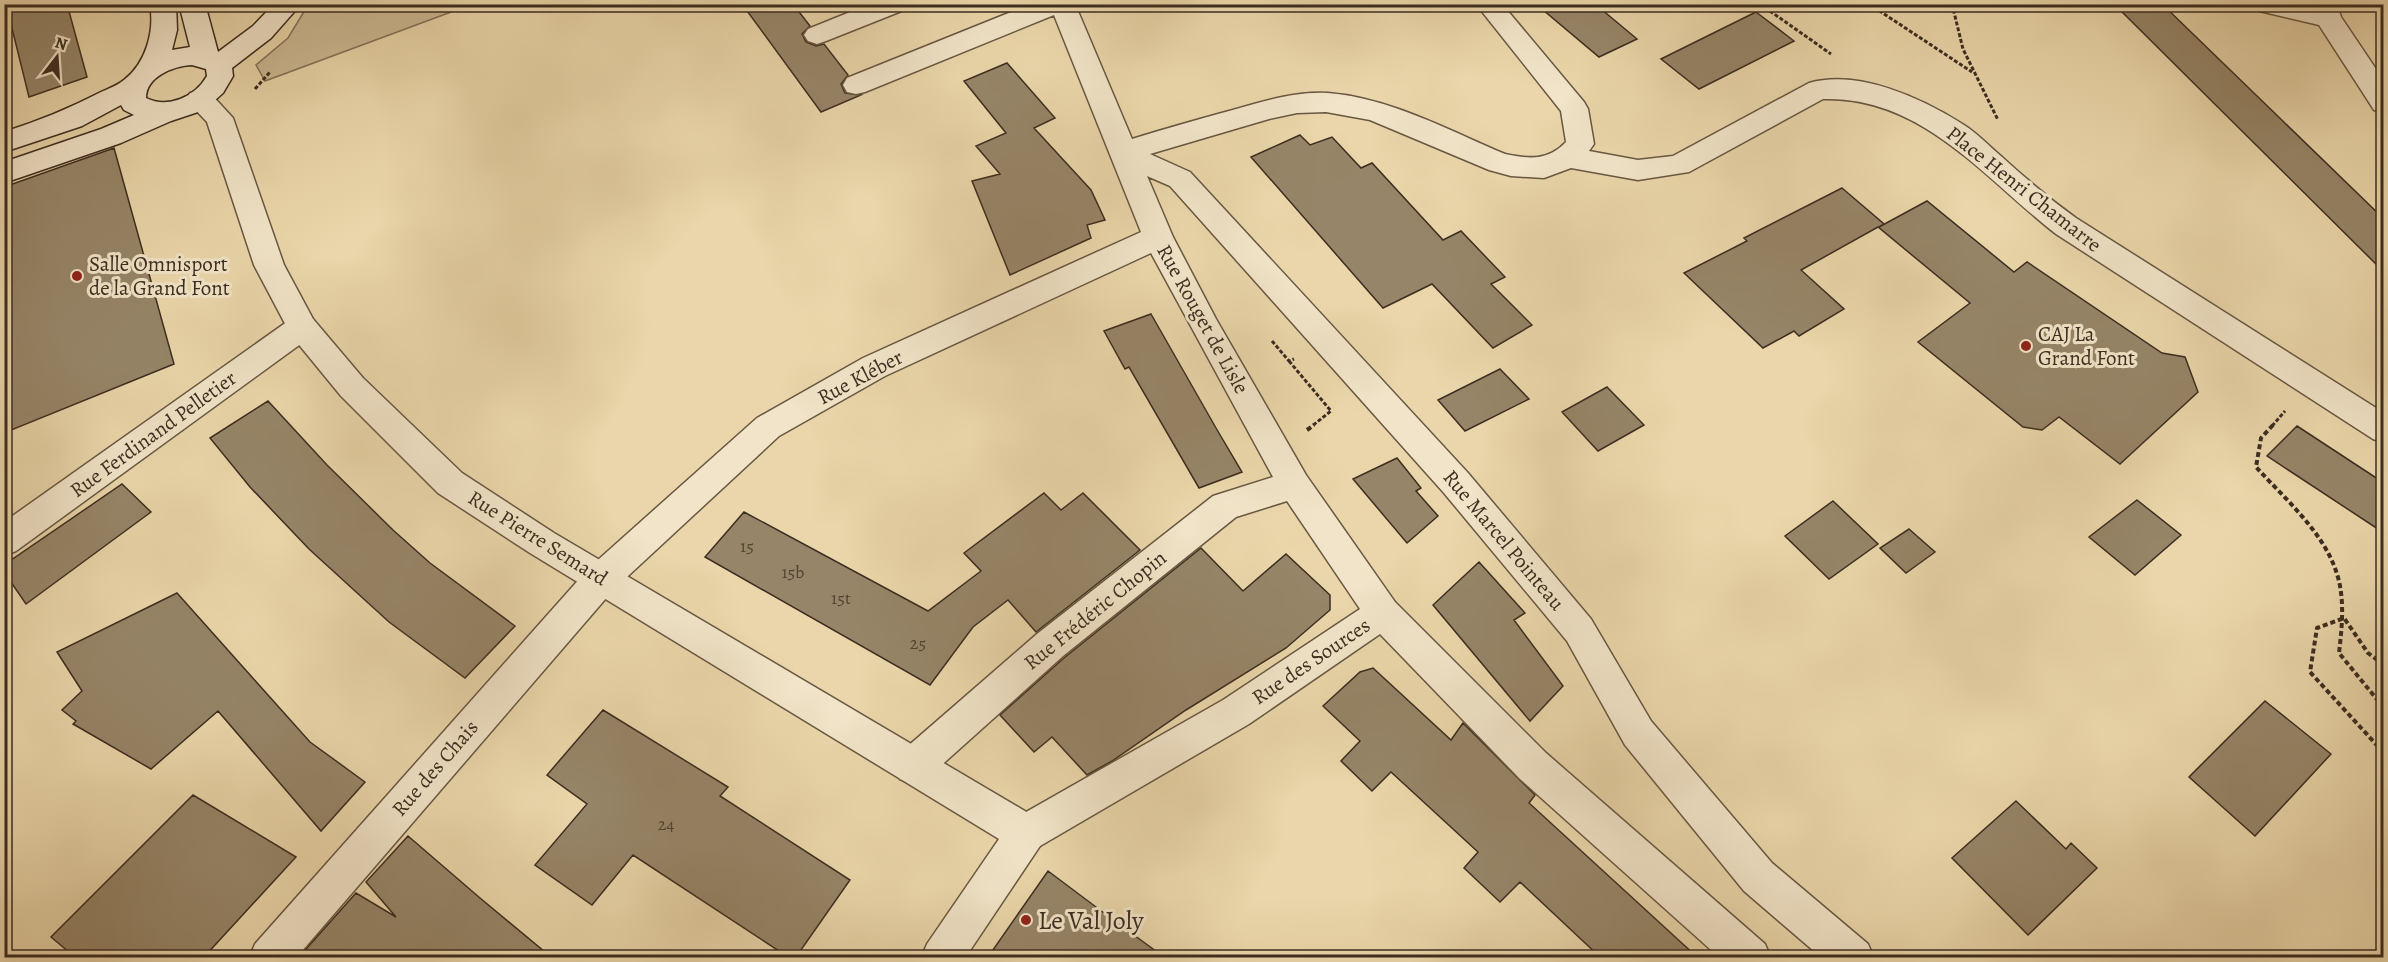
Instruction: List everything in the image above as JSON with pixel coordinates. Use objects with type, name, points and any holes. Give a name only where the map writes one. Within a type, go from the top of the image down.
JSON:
[{"type":"street","points":[[163,4],[167,18],[164,36],[132,95],[134,103],[153,112],[166,112]]},
{"type":"street","points":[[4,173],[200,100],[217,85],[220,76],[212,61],[192,4]]},
{"type":"street","points":[[212,61],[262,32],[289,4]]},
{"type":"street","points":[[817,35],[895,4]]},
{"type":"street","points":[[856,85],[1056,4]]},
{"type":"street","name":"Rue Rouget de Lisle","points":[[1062,4],[1158,237],[1205,327],[1294,485],[1383,613]]},
{"type":"street","points":[[1122,153],[1163,138],[1272,108],[1310,102],[1340,104],[1371,110],[1499,163],[1519,168],[1545,169],[1569,158],[1580,144],[1574,109],[1488,4]]},
{"type":"street","points":[[2264,4],[2326,11],[2384,103]]},
{"type":"street","points":[[4,142],[72,119],[171,59],[196,55],[212,61]]},
{"type":"street","name":"Place Henri Chamarre","points":[[1569,158],[1638,170],[1679,165],[1818,90],[1847,89],[1887,97],[1955,132],[2033,201],[2066,226],[2384,430]]},
{"type":"street","name":"Rue Pierre Semard","points":[[200,100],[219,118],[269,265],[302,327],[352,387],[450,483],[602,578],[1026,833]]},
{"type":"street","name":"Rue Marcel Pointeau","points":[[1122,153],[1180,179],[1456,483],[1579,630],[1638,733],[1758,877],[1854,957]]},
{"type":"street","name":"Rue Kléber","points":[[602,578],[768,427],[874,367],[1158,237]]},
{"type":"street","name":"Rue Ferdinand Pelletier","points":[[4,541],[302,327]]},
{"type":"street","name":"Rue Frédéric Chopin","points":[[913,766],[1050,645],[1226,506],[1294,485]]},
{"type":"street","name":"Rue des Chais","points":[[269,957],[602,578]]},
{"type":"street","name":"Rue des Sources","points":[[941,957],[1026,833],[1236,712],[1383,613],[1533,766],[1751,957]]},
{"type":"path","points":[[1869,4],[1972,72]]},
{"type":"path","points":[[1952,4],[1953,24],[1972,72],[2000,123]]},
{"type":"path","points":[[1269,338],[1331,411],[1278,453]]},
{"type":"path","points":[[1289,361],[1325,339]]},
{"type":"path","points":[[2310,384],[2261,438],[2256,467],[2307,523],[2335,567],[2344,618],[2339,653],[2384,708]]},
{"type":"path","points":[[2344,618],[2368,653],[2384,665]]},
{"type":"path","points":[[2344,618],[2317,628],[2310,672],[2384,753]]},
{"type":"shaded area","points":[[308,5],[470,5],[265,81],[256,65],[288,38]]},
{"type":"building","points":[[6,4],[67,4],[87,77],[29,97]]},
{"type":"building","points":[[742,4],[793,4],[810,26],[802,34],[806,42],[816,46],[824,44],[848,75],[841,84],[845,93],[861,95],[821,112]]},
{"type":"building","points":[[1536,4],[1595,4],[1637,39],[1599,57]]},
{"type":"building","points":[[2114,4],[2162,4],[2384,219],[2384,272]]},
{"type":"building","points":[[1756,12],[1794,41],[1699,89],[1661,59]]},
{"type":"building","points":[[1007,63],[1055,118],[1034,128],[1091,190],[1105,220],[1087,225],[1091,238],[1010,275],[972,181],[1000,174],[976,146],[1006,133],[964,81]]},
{"type":"building","points":[[1300,135],[1310,145],[1332,137],[1361,168],[1372,163],[1443,240],[1461,231],[1505,277],[1491,284],[1532,325],[1493,348],[1432,284],[1383,308],[1251,157]]},
{"type":"building","name":"Salle Omnisport de la Grand Font","points":[[114,148],[174,364],[4,433],[4,187]]},
{"type":"building","points":[[1842,188],[1884,224],[1879,227],[1927,201],[2014,272],[2027,262],[2162,353],[2185,357],[2198,392],[2120,464],[2059,417],[2042,430],[2023,427],[1918,342],[1970,303],[1878,227],[1801,270],[1844,309],[1799,336],[1794,331],[1763,348],[1684,273],[1747,241],[1744,238]]},
{"type":"building","points":[[1151,314],[1242,472],[1199,488],[1129,367],[1125,369],[1104,331]]},
{"type":"building","points":[[1500,369],[1529,399],[1465,431],[1438,400]]},
{"type":"building","points":[[1607,387],[1644,425],[1598,451],[1562,412]]},
{"type":"building","points":[[268,401],[327,465],[393,530],[430,563],[515,626],[465,678],[389,622],[309,549],[250,487],[210,438]]},
{"type":"building","points":[[2297,426],[2384,483],[2384,533],[2267,456]]},
{"type":"building","points":[[1397,458],[1421,488],[1416,491],[1438,516],[1407,543],[1353,479]]},
{"type":"building","points":[[122,484],[151,512],[26,604],[4,572],[4,565]]},
{"type":"building","points":[[1044,493],[1061,510],[1083,493],[1140,550],[1036,632],[1008,600],[973,627],[930,685],[705,557],[744,512],[928,611],[981,571],[964,553]]},
{"type":"building","points":[[2137,500],[2181,535],[2135,575],[2089,537]]},
{"type":"building","points":[[1833,501],[1878,544],[1829,579],[1785,536]]},
{"type":"building","points":[[1909,529],[1935,552],[1906,573],[1880,548]]},
{"type":"building","points":[[1201,548],[1243,591],[1286,554],[1330,595],[1330,610],[1286,648],[1087,775],[1052,737],[1034,752],[1000,715],[1064,658]]},
{"type":"building","points":[[1479,562],[1525,613],[1514,620],[1563,686],[1530,721],[1433,605]]},
{"type":"building","points":[[177,593],[310,742],[365,782],[321,831],[218,711],[151,769],[73,724],[76,721],[62,710],[82,691],[57,652]]},
{"type":"building","points":[[1373,668],[1451,740],[1463,723],[1535,795],[1529,803],[1697,957],[1600,957],[1520,882],[1500,902],[1464,868],[1478,852],[1391,772],[1372,791],[1341,761],[1360,741],[1323,706],[1360,672]]},
{"type":"building","points":[[2265,701],[2331,754],[2255,836],[2189,777]]},
{"type":"building","points":[[603,710],[728,787],[720,796],[850,880],[796,957],[788,957],[633,855],[592,905],[535,865],[587,804],[547,775]]},
{"type":"building","points":[[193,795],[296,857],[204,957],[75,957],[51,937]]},
{"type":"building","points":[[2016,801],[2066,849],[2071,843],[2097,868],[2028,935],[1952,858]]},
{"type":"building","points":[[408,836],[551,957],[299,957],[356,893],[396,917],[366,882]]},
{"type":"building","points":[[1048,871],[1116,922],[1164,957],[988,957]]},
{"type":"place","name":"Salle Omnisport de la Grand Font","points":[[77,276]]},
{"type":"place","name":"CAJ La Grand Font","points":[[2026,346]]},
{"type":"place","name":"Le Val Joly","points":[[1026,920]]}]
